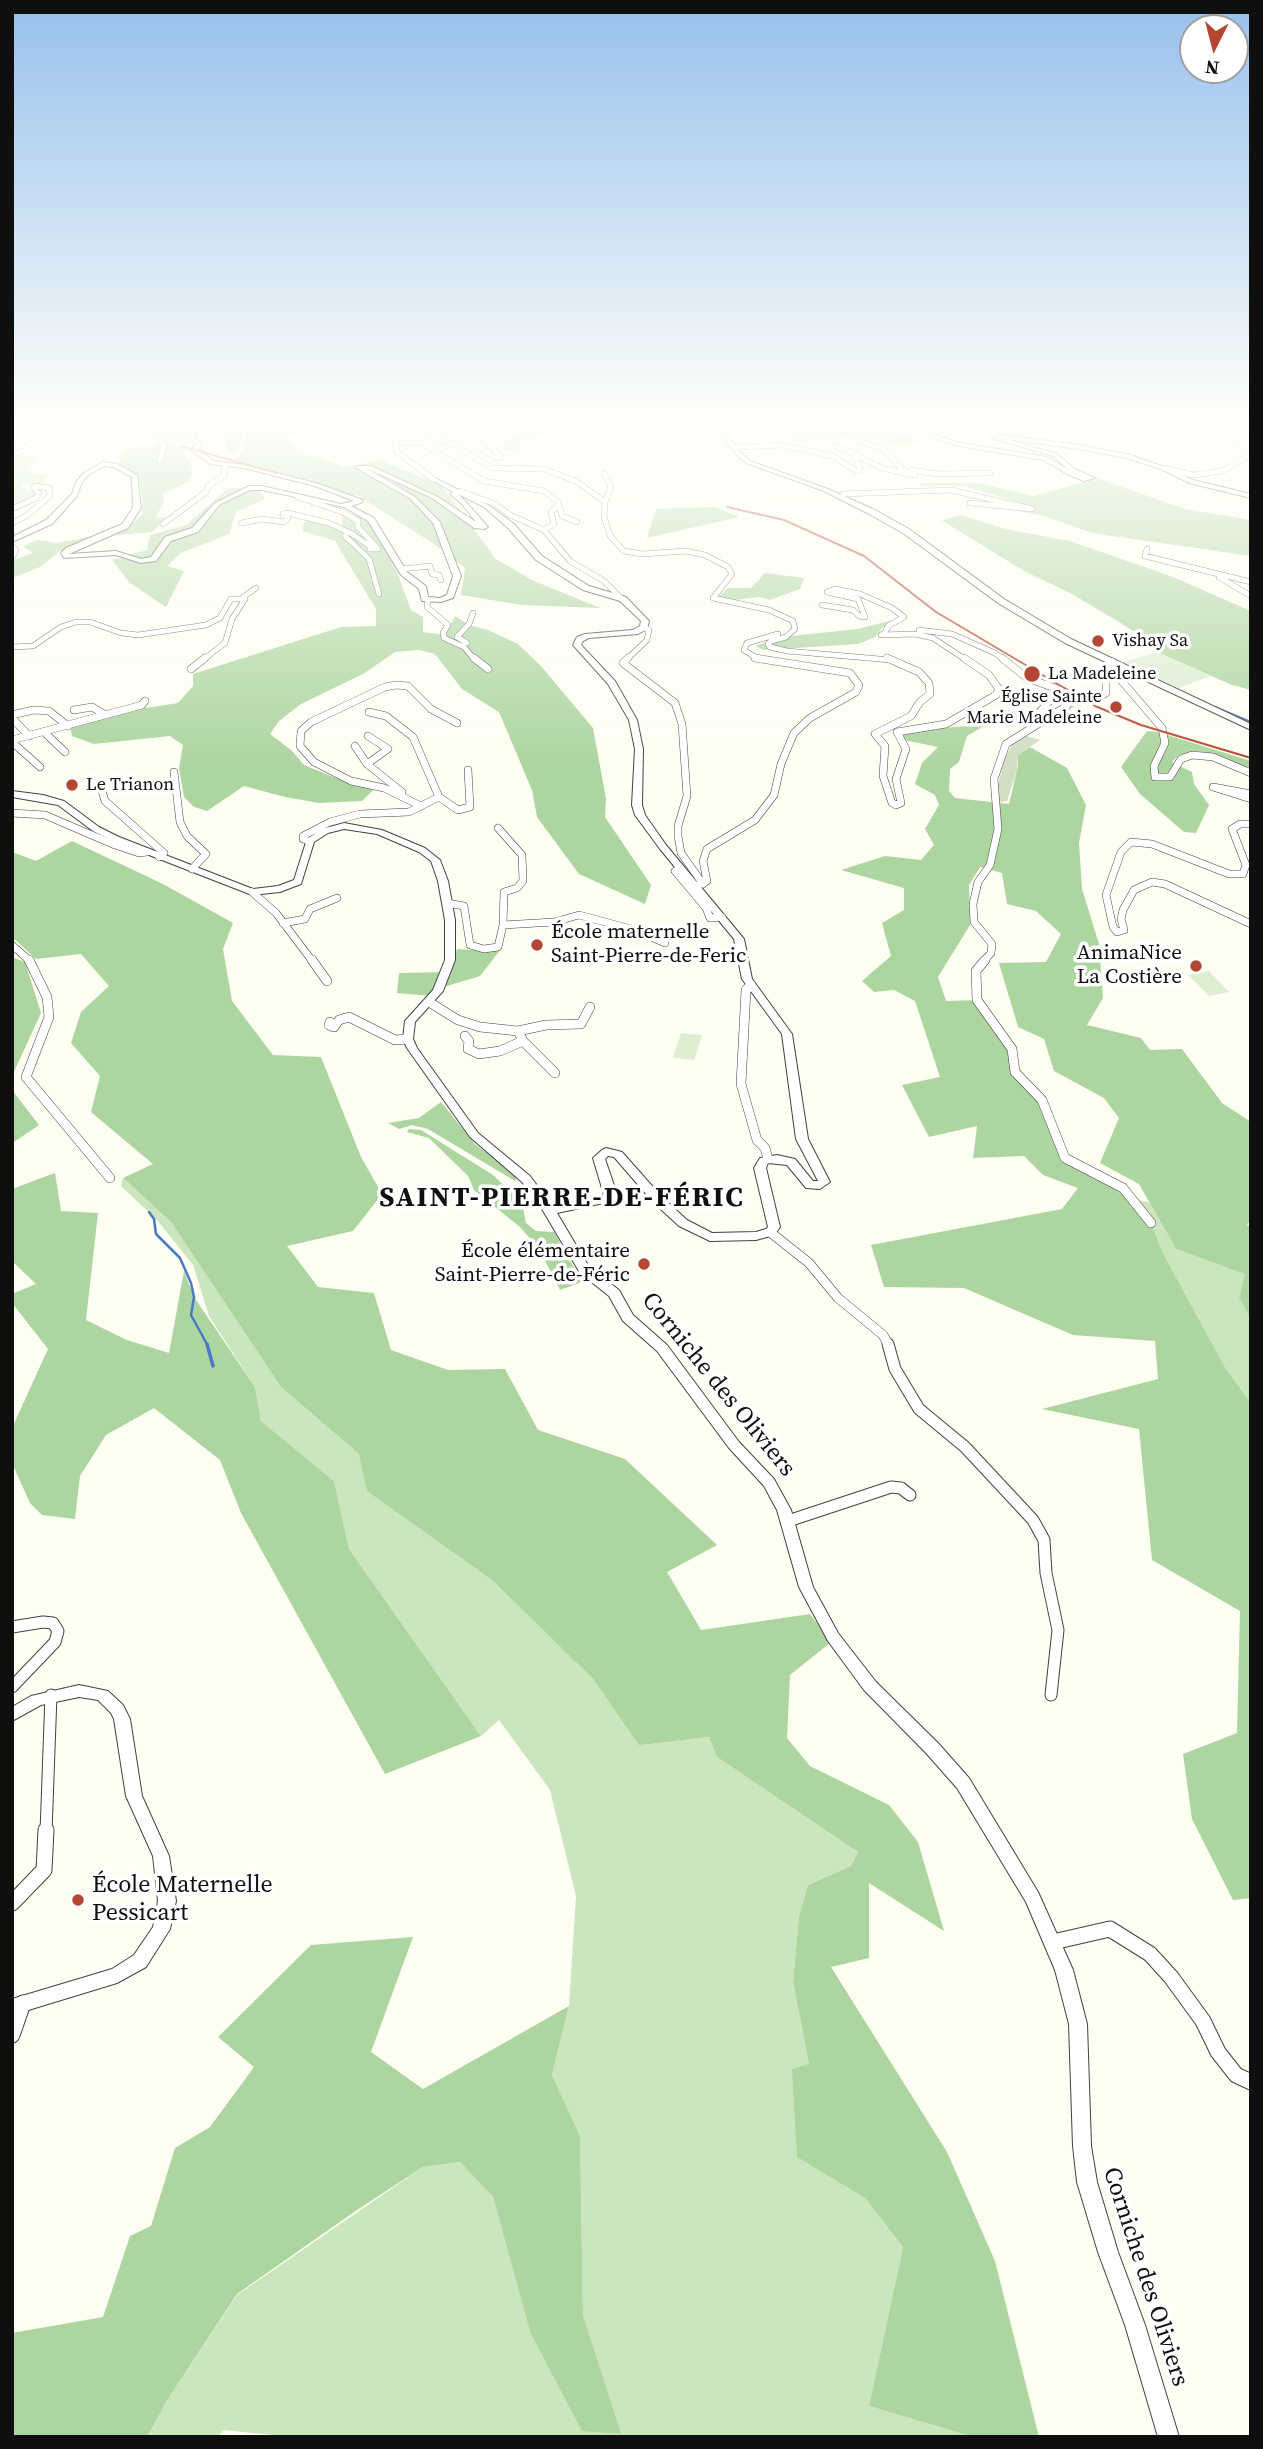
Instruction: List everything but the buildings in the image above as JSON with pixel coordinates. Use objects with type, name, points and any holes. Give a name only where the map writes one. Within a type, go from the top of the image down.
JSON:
[{"type":"street","points":[[103,535],[65,553],[67,556],[116,553],[141,561],[150,560],[168,540],[180,535]]},
{"type":"street","points":[[343,535],[369,559],[379,594]]},
{"type":"street","points":[[353,535],[370,545],[370,550],[378,549],[366,535]]},
{"type":"street","points":[[381,535],[402,569],[419,584],[425,592],[424,598],[428,600]]},
{"type":"street","points":[[428,600],[449,597],[457,578],[442,535]]},
{"type":"street","points":[[518,535],[539,558],[586,588],[621,598]]},
{"type":"street","points":[[548,535],[570,561],[604,581],[642,618],[644,627],[649,629],[647,640],[623,663],[673,701],[682,724],[687,796],[678,826],[681,853],[741,943],[746,975],[751,985],[787,1034],[802,1139],[824,1182],[810,1185],[791,1162],[768,1159],[760,1166],[774,1222],[770,1232]]},
{"type":"street","points":[[610,535],[625,551],[642,554],[686,551],[716,560],[728,567],[732,573],[713,598],[781,614],[796,624],[788,636],[771,641],[768,646],[787,652],[886,658],[919,672],[926,678],[931,691],[914,713],[875,734],[885,746],[883,776],[892,803],[896,805],[901,803],[896,779],[906,748],[897,732],[946,724],[996,695],[999,689],[989,675],[933,638],[915,634],[881,635],[886,632],[922,629],[947,632],[993,652],[1027,678],[1052,687],[1056,694],[1034,718],[1037,723]]},
{"type":"street","points":[[909,535],[1012,608],[1082,649],[1251,727]]},
{"type":"street","points":[[918,535],[1006,600],[1108,657],[1115,664]]},
{"type":"street","points":[[12,546],[16,550],[12,558]]},
{"type":"street","points":[[1147,550],[1145,556],[1250,582],[1248,588],[1251,589]]},
{"type":"street","points":[[402,569],[430,566],[432,574],[439,575],[441,580]]},
{"type":"street","points":[[1210,571],[1251,596]]},
{"type":"street","points":[[12,647],[36,644],[61,627],[76,622],[90,622],[121,633],[138,635],[206,625],[220,618],[231,599],[242,598],[256,588]]},
{"type":"street","points":[[822,605],[852,610],[864,617],[858,598],[827,592],[835,589],[860,594],[887,605],[904,617],[888,626],[886,632]]},
{"type":"street","points":[[191,669],[225,643],[232,619],[246,601],[242,598]]},
{"type":"street","points":[[428,600],[427,607],[448,625],[443,633],[444,638],[466,648],[476,661],[488,669]]},
{"type":"street","points":[[466,648],[470,647],[470,644],[457,637],[469,624],[472,613]]},
{"type":"street","points":[[644,627],[625,635],[588,636],[580,639],[577,645],[612,683],[634,720],[639,749],[638,810],[657,839],[700,885]]},
{"type":"street","points":[[700,885],[707,881],[703,861],[705,852],[710,846],[755,820],[774,795],[781,764],[794,733],[810,718],[856,692],[859,685],[850,673],[762,661],[744,650],[747,643],[755,639],[789,633]]},
{"type":"street","points":[[1099,697],[1106,693],[1108,675],[1115,664]]},
{"type":"street","points":[[1108,675],[1120,679],[1162,728],[1165,743],[1154,766],[1154,777],[1170,777],[1181,759],[1192,755],[1219,759],[1251,773]]},
{"type":"street","points":[[410,799],[384,788],[351,781],[314,762],[300,746],[301,732],[311,722],[396,684],[408,686],[432,709],[457,723]]},
{"type":"street","points":[[12,741],[104,713],[142,705],[145,701]]},
{"type":"street","points":[[1067,706],[1059,709],[1046,722],[1037,723],[1006,744],[994,779],[998,829],[990,866],[978,882],[973,904],[974,922],[992,944],[991,953],[976,971],[977,1000],[1012,1049],[1015,1072],[1042,1100],[1065,1158],[1123,1188],[1151,1223]]},
{"type":"street","points":[[74,710],[92,707],[104,713]]},
{"type":"street","points":[[29,736],[12,716],[33,710],[49,711],[68,726]]},
{"type":"street","points":[[369,712],[386,716],[415,739],[439,797],[454,808],[469,808],[471,799],[468,770]]},
{"type":"street","points":[[44,732],[65,752]]},
{"type":"street","points":[[367,764],[388,749],[368,736]]},
{"type":"street","points":[[12,741],[40,767]]},
{"type":"street","points":[[355,746],[367,764],[421,806]]},
{"type":"street","points":[[174,772],[180,822],[187,836],[206,854],[192,869]]},
{"type":"street","points":[[102,791],[104,801],[164,853],[159,857]]},
{"type":"street","points":[[12,794],[61,803],[96,829],[159,857],[252,891],[268,904],[284,923],[327,981]]},
{"type":"street","points":[[310,841],[303,839],[303,836],[330,822],[360,814],[409,813],[439,797]]},
{"type":"street","points":[[12,813],[46,815],[115,845],[139,853],[147,852]]},
{"type":"street","points":[[1251,824],[1240,824],[1233,829],[1247,868],[1243,874],[1229,874],[1152,844],[1130,842],[1121,852],[1106,895],[1113,928],[1117,932],[1124,930],[1122,915],[1134,890],[1152,882],[1165,884],[1251,924]]},
{"type":"street","points":[[252,891],[280,889],[298,882],[310,841],[325,831],[355,826],[379,832],[422,850],[430,855],[438,867],[451,933],[450,960],[438,991],[410,1021],[408,1039],[395,1040],[349,1017],[339,1020],[334,1027],[329,1025],[330,1022]]},
{"type":"street","points":[[447,903],[464,906],[470,945],[477,948],[498,947],[503,925],[504,892],[517,888],[523,881],[523,857],[498,828]]},
{"type":"street","points":[[675,871],[706,908],[710,918],[722,917]]},
{"type":"street","points":[[284,923],[305,919],[310,909],[337,898]]},
{"type":"street","points":[[503,925],[554,922],[579,915],[635,930],[665,943]]},
{"type":"street","points":[[12,945],[32,962],[47,997],[49,1017],[26,1077],[110,1178]]},
{"type":"street","points":[[751,985],[746,990],[741,1084],[757,1140],[765,1148],[768,1159]]},
{"type":"street","points":[[429,1002],[458,1020],[480,1027],[518,1031],[546,1025],[581,1024],[590,1007]]},
{"type":"street","points":[[518,1031],[523,1041],[555,1073]]},
{"type":"street","points":[[465,1036],[469,1041],[468,1049],[479,1054],[500,1051],[523,1041]]},
{"type":"street","name":"Corniche des Oliviers","points":[[408,1039],[474,1135],[526,1179],[551,1211],[582,1267],[614,1293],[628,1318],[662,1348],[734,1445],[778,1495],[806,1587],[833,1637],[870,1686],[963,1783],[1032,1897],[1053,1942],[1070,1989],[1078,2024],[1082,2146],[1087,2182],[1108,2252],[1144,2351],[1169,2437]]},
{"type":"street","points":[[551,1211],[609,1198],[611,1195],[599,1158],[603,1153],[611,1152],[618,1154],[657,1199],[691,1230],[721,1238],[750,1237],[770,1232]]},
{"type":"street","points":[[770,1232],[809,1263],[838,1298],[883,1335],[892,1351],[895,1369],[919,1409],[964,1447],[1033,1520],[1044,1539],[1046,1573],[1058,1630],[1051,1695]]},
{"type":"street","points":[[788,1521],[891,1487],[901,1488],[910,1495]]},
{"type":"street","points":[[12,1627],[43,1622],[53,1623],[58,1631],[55,1642],[12,1687]]},
{"type":"street","points":[[12,1715],[24,1706],[51,1695],[92,1692],[102,1695],[117,1709],[122,1718],[135,1796],[161,1856],[167,1901],[161,1929],[140,1961],[117,1975],[17,2005],[12,2035]]},
{"type":"street","points":[[12,1903],[44,1870],[51,1695]]},
{"type":"street","points":[[1053,1942],[1110,1929],[1150,1954],[1171,1977],[1203,2021],[1218,2052],[1236,2075],[1251,2082]]},
{"type":"green space","points":[[97,535],[117,535],[60,551],[40,567],[12,578],[12,561],[33,553],[23,546],[38,540],[57,543]]},
{"type":"green space","points":[[150,535],[226,535],[181,553],[167,566],[184,571],[166,607],[130,583],[112,560],[147,550]]},
{"type":"green space","points":[[316,535],[377,535],[397,572],[411,610],[423,617],[423,632],[445,635],[455,616],[469,625],[488,630],[518,644],[540,665],[593,728],[606,799],[605,817],[651,885],[645,904],[579,874],[537,817],[532,790],[499,712],[462,689],[435,654],[419,650],[395,652],[363,674],[301,704],[279,721],[270,734],[291,750],[304,765],[346,782],[374,789],[362,801],[319,803],[244,786],[207,811],[194,807],[184,797],[179,768],[183,745],[170,736],[94,744],[72,736],[70,727],[178,703],[193,686],[193,674],[341,627],[376,626],[376,609],[335,541]]},
{"type":"green space","points":[[420,535],[478,535],[496,559],[532,580],[600,608],[522,605],[461,595],[465,568]]},
{"type":"green space","points":[[966,535],[1039,535],[1070,541],[1173,577],[1251,611],[1251,690],[1232,685],[1157,652],[1159,647],[1119,622],[1072,594],[1024,571]]},
{"type":"green space","points":[[1108,535],[1251,535],[1251,556]]},
{"type":"green space","points":[[765,573],[804,578],[800,589],[770,600],[759,597],[734,600],[718,597],[728,588],[751,588]]},
{"type":"green space","points":[[897,619],[882,628],[875,637],[858,644],[764,650],[755,646],[782,637],[858,629]]},
{"type":"green space","points":[[1157,652],[1211,676],[1179,688],[1124,662]]},
{"type":"green space","points":[[1000,709],[1028,714],[1008,724],[982,727],[967,736],[959,762],[950,769],[949,791],[955,798],[1009,804],[1018,755],[1030,747],[1067,768],[1086,805],[1079,843],[1082,889],[1099,944],[1103,998],[1087,1025],[1141,1038],[1150,1050],[1182,1049],[1222,1103],[1251,1122],[1251,1219],[1247,1225],[1251,1227],[1251,1319],[1239,1298],[1245,1274],[1176,1249],[1139,1184],[1100,1163],[1119,1118],[1104,1098],[1054,1071],[1044,1039],[1018,1027],[999,963],[1046,962],[1061,934],[1036,911],[1007,904],[1002,873],[980,867],[969,885],[970,925],[938,977],[946,1001],[977,1000],[1006,1039],[1015,1072],[1032,1088],[1065,1158],[1130,1199],[1151,1223],[1163,1253],[1226,1369],[1251,1403],[1251,1898],[1233,1900],[1192,1819],[1183,1754],[1237,1733],[1240,1611],[1152,1560],[1139,1429],[1042,1409],[1158,1379],[1155,1341],[1073,1335],[964,1288],[884,1287],[871,1245],[1062,1209],[1078,1188],[1043,1175],[1024,1156],[973,1158],[977,1126],[929,1137],[902,1085],[940,1077],[915,1001],[894,990],[874,992],[862,981],[891,956],[882,923],[904,910],[904,888],[841,870],[885,856],[921,860],[934,845],[925,829],[939,805],[935,795],[915,784],[922,763],[938,747],[904,740],[900,731],[969,726]]},
{"type":"green space","points":[[1147,731],[1251,761],[1251,767],[1245,768],[1214,754],[1196,751],[1179,755],[1172,762],[1192,772],[1194,784],[1209,805],[1196,833],[1184,832],[1140,794],[1121,767]]},
{"type":"green space","points":[[1026,736],[1040,740],[1018,755],[1017,770],[1007,801],[999,802],[998,785],[1004,759],[1012,745]]},
{"type":"green space","points":[[72,841],[163,884],[233,923],[223,949],[232,1001],[273,1055],[321,1057],[361,1157],[382,1194],[353,1231],[287,1246],[318,1287],[374,1293],[391,1350],[448,1370],[505,1369],[538,1430],[625,1459],[717,1545],[667,1572],[701,1630],[810,1614],[831,1642],[790,1675],[787,1738],[810,1766],[889,1805],[918,1842],[944,1931],[869,1883],[869,1958],[831,1967],[947,2152],[995,2261],[1039,2437],[973,2437],[869,2406],[903,2247],[865,2198],[797,2157],[792,2069],[809,2064],[793,1982],[799,1916],[808,1885],[851,1866],[858,1852],[717,1757],[709,1737],[639,1745],[593,1679],[492,1580],[367,1491],[359,1454],[281,1387],[172,1223],[123,1178],[153,1164],[91,1112],[100,1076],[71,1043],[81,1012],[109,986],[81,954],[36,959],[12,937],[12,852],[36,861]]},
{"type":"green space","points":[[457,949],[501,949],[480,976],[437,989],[432,996],[397,993],[399,973],[450,972]]},
{"type":"green space","points":[[12,957],[25,962],[41,1013],[12,1076]]},
{"type":"green space","points":[[1209,971],[1229,992],[1209,996],[1188,975]]},
{"type":"green space","points":[[681,1033],[702,1035],[694,1060],[673,1058]]},
{"type":"green space","points":[[12,1090],[39,1125],[14,1142],[12,1142]]},
{"type":"green space","points":[[441,1102],[475,1144],[517,1176],[515,1181],[428,1129],[412,1125],[399,1129],[388,1123],[419,1118]]},
{"type":"green space","points":[[409,1129],[421,1130],[493,1175],[522,1202],[526,1223],[536,1231],[554,1232],[582,1282],[560,1290],[538,1247],[520,1227],[474,1190],[468,1176],[429,1138],[407,1132]]},
{"type":"green space","points":[[55,1173],[61,1211],[98,1213],[86,1320],[127,1340],[169,1353],[184,1271],[194,1297],[255,1387],[261,1421],[334,1481],[349,1549],[481,1736],[385,1774],[241,1513],[220,1460],[154,1408],[106,1435],[80,1476],[75,1519],[42,1515],[30,1503],[12,1463],[12,1428],[48,1349],[12,1303],[12,1294],[36,1284],[12,1261],[12,1189]]},
{"type":"green space","points":[[123,1178],[173,1224],[281,1387],[359,1454],[368,1491],[492,1580],[593,1679],[639,1744],[709,1737],[717,1757],[858,1852],[851,1866],[808,1885],[799,1916],[793,1982],[809,2064],[797,2156],[865,2198],[903,2247],[869,2406],[973,2437],[293,2437],[223,2430],[218,2437],[147,2437],[168,2399],[237,2295],[423,2167],[460,2162],[493,2197],[530,2332],[620,2434],[583,2315],[580,2136],[552,2075],[569,2006],[576,1896],[550,1790],[499,1720],[481,1736],[349,1549],[334,1481],[261,1421],[255,1387],[209,1316],[193,1265],[157,1220],[121,1186]]},
{"type":"green space","points":[[1130,1199],[1149,1202],[1176,1249],[1246,1274],[1239,1298],[1251,1319],[1251,1403],[1226,1369],[1163,1253],[1151,1223]]},
{"type":"green space","points":[[413,1937],[371,2052],[423,2089],[569,2006],[552,2075],[580,2136],[583,2315],[621,2434],[582,2431],[530,2332],[493,2197],[460,2162],[423,2167],[237,2294],[168,2399],[147,2437],[12,2437],[12,2333],[103,2317],[130,2236],[151,2226],[175,2148],[210,2127],[254,2067],[218,2037],[311,1945]]},
{"type":"waterway","points":[[1215,707],[1251,722]]},
{"type":"waterway","points":[[149,1212],[154,1219],[156,1234],[180,1258],[191,1283],[194,1297],[191,1315],[207,1344]]},
{"type":"waterway","points":[[207,1344],[213,1366]]},
{"type":"tunnel","points":[[1067,706],[1099,697]]},
{"type":"railway","points":[[818,535],[864,556],[936,612],[1095,706],[1141,725],[1251,758]]},
{"type":"place","name":"Vishay Sa","points":[[1098,641]]},
{"type":"place","name":"La Madeleine","points":[[1032,674]]},
{"type":"place","name":"Église Sainte Marie Madeleine","points":[[1116,707]]},
{"type":"place","name":"Le Trianon","points":[[72,785]]},
{"type":"place","name":"École maternelle Saint-Pierre-de-Feric","points":[[537,945]]},
{"type":"place","name":"AnimaNice La Costière","points":[[1196,966]]},
{"type":"place","name":"École élémentaire Saint-Pierre-de-Féric","points":[[644,1264]]},
{"type":"place","name":"École Maternelle Pessicart","points":[[78,1900]]},
{"type":"district","name":"SAINT-PIERRE-DE-FÉRIC","points":[[562,1199]]}]
